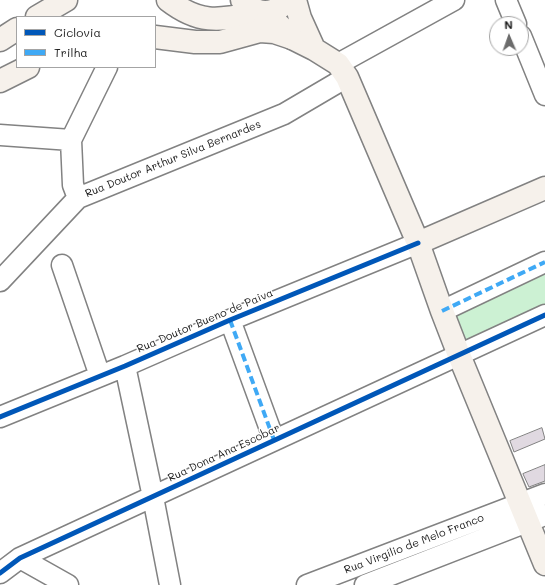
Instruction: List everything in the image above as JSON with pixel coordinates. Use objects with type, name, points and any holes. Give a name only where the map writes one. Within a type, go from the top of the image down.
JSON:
[{"type":"main road","points":[[39,16],[66,0]]},
{"type":"main road","points":[[168,0],[191,15],[209,19],[225,19],[271,13]]},
{"type":"main road","points":[[242,0],[247,6],[255,10],[271,13]]},
{"type":"main road","points":[[295,0],[300,18],[314,49]]},
{"type":"main road","points":[[156,37],[195,42],[220,42],[271,13]]},
{"type":"main road","points":[[271,13],[274,32],[292,38],[314,49],[343,71],[418,243],[459,355],[531,513],[545,564]]},
{"type":"main road","points":[[0,40],[16,30]]},
{"type":"main road","points":[[0,81],[26,68]]},
{"type":"main road","name":"Rua Doutor Bueno de Paiva","points":[[418,243],[545,188]]},
{"type":"street","name":"Rua Doutor Arthur Silva Bernardes","points":[[0,280],[78,198],[284,114],[343,71],[454,0]]},
{"type":"street","points":[[506,0],[513,16]]},
{"type":"street","points":[[529,56],[545,95]]},
{"type":"street","points":[[78,198],[73,185],[72,140],[107,68]]},
{"type":"street","points":[[0,135],[72,140]]},
{"type":"street","name":"Rua Doutor Bueno de Paiva","points":[[0,417],[418,243]]},
{"type":"street","points":[[442,311],[545,262]]},
{"type":"street","points":[[62,265],[100,376]]},
{"type":"street","name":"Rua Dona Ana Escobar","points":[[7,564],[545,315]]},
{"type":"street","points":[[230,320],[274,440]]},
{"type":"street","points":[[125,366],[170,585]]},
{"type":"street","points":[[531,513],[545,494]]},
{"type":"street","name":"Rua Virgílio de Melo Franco","points":[[307,585],[395,552],[531,513]]},
{"type":"street","name":"Rua Virgílio de Melo Franco","points":[[365,585],[403,578],[531,513]]},
{"type":"street","points":[[395,552],[403,578]]},
{"type":"street","points":[[7,564],[68,585]]},
{"type":"green space","points":[[545,264],[545,311],[460,348],[445,312]]},
{"type":"building","points":[[542,428],[545,439],[514,452],[510,441]]},
{"type":"building","points":[[545,465],[545,481],[529,487],[523,474]]},
{"type":"marked path","points":[[442,311],[545,262]]},
{"type":"marked path","points":[[230,320],[274,440]]},
{"type":"cycle path","points":[[0,417],[418,243]]},
{"type":"cycle path","points":[[0,573],[20,558],[545,315]]}]
